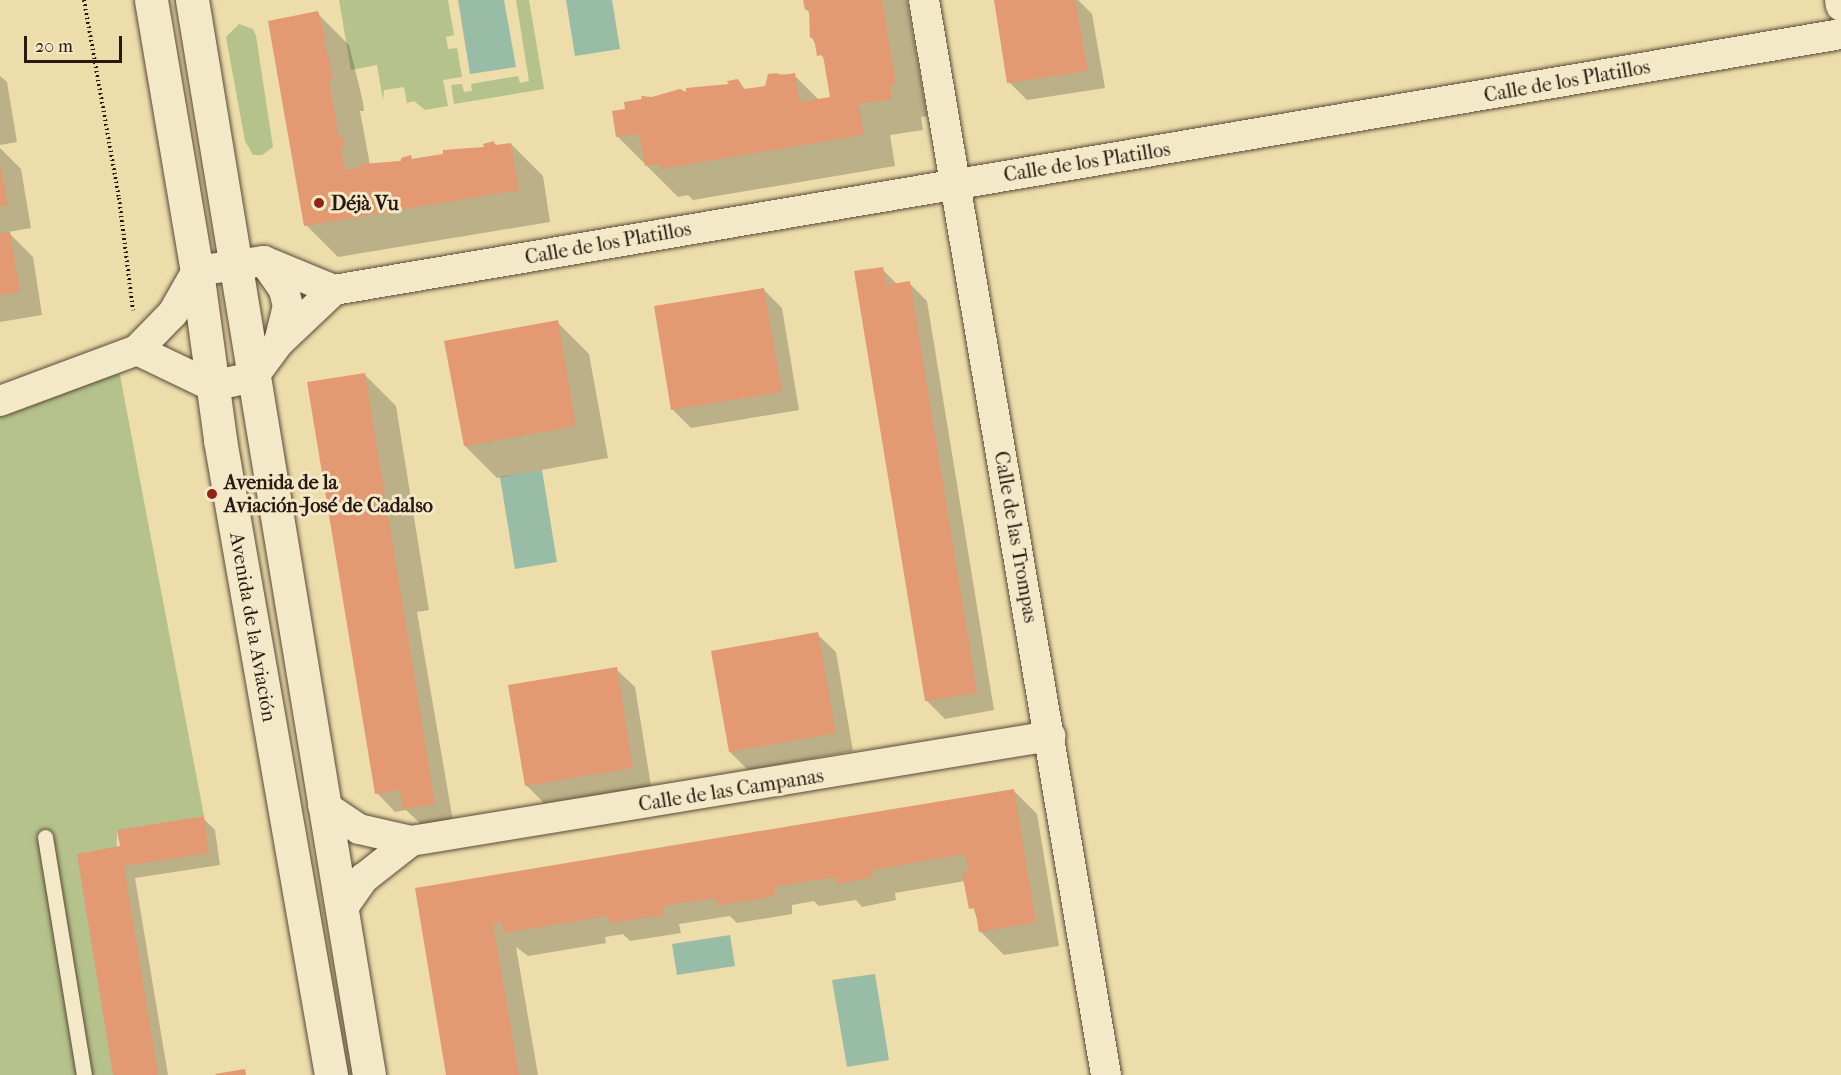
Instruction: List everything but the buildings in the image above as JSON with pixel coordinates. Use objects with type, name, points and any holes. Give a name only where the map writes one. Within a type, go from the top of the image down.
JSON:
[{"type":"main road","name":"Avenida de la Aviación","points":[[151,0],[197,271],[212,386],[331,1075]]},
{"type":"main road","name":"Avenida de la Aviación","points":[[192,0],[250,263],[253,377],[369,1075]]},
{"type":"street","name":"Calle de las Trompas","points":[[924,0],[1106,1075]]},
{"type":"street","points":[[1840,0],[1841,6]]},
{"type":"street","name":"Calle de los Platillos","points":[[334,290],[1841,34]]},
{"type":"street","points":[[0,401],[138,350],[173,313],[197,271],[250,263],[334,290],[279,342],[253,377],[212,386],[138,350]]},
{"type":"street","points":[[250,263],[284,290],[288,306],[279,342]]},
{"type":"street","name":"Calle de las Campanas","points":[[323,805],[359,829],[411,842],[1050,736]]},
{"type":"street","name":"Calle de las Campanas","points":[[342,909],[364,878],[411,842]]},
{"type":"lane","points":[[45,837],[84,1075]]},
{"type":"path","points":[[84,0],[119,198],[138,350]]},
{"type":"green space","points":[[339,0],[448,0],[454,35],[446,37],[448,49],[457,48],[462,77],[443,80],[448,106],[425,110],[414,101],[407,103],[404,87],[384,90],[383,100],[377,65],[351,70]]},
{"type":"green space","points":[[516,0],[529,0],[544,89],[454,104],[451,85],[462,84],[464,92],[472,91],[471,84],[518,76],[520,83],[529,81]]},
{"type":"green space","points":[[239,24],[253,29],[256,36],[273,147],[262,155],[253,155],[245,141],[226,37]]},
{"type":"green space","points":[[119,370],[204,816],[117,831],[113,1075],[0,1075],[0,410]]},
{"type":"shaded area","points":[[458,0],[504,0],[516,67],[470,74]]},
{"type":"shaded area","points":[[566,0],[612,0],[620,49],[575,56]]},
{"type":"shaded area","points":[[542,470],[557,562],[515,569],[500,477]]},
{"type":"shaded area","points":[[730,935],[735,966],[677,975],[672,944]]},
{"type":"shaded area","points":[[875,974],[889,1060],[847,1067],[832,980]]},
{"type":"place","name":"Déjà Vu","points":[[319,203]]},
{"type":"place","name":"Avenida de la Aviación-José de Cadalso","points":[[212,494]]}]
